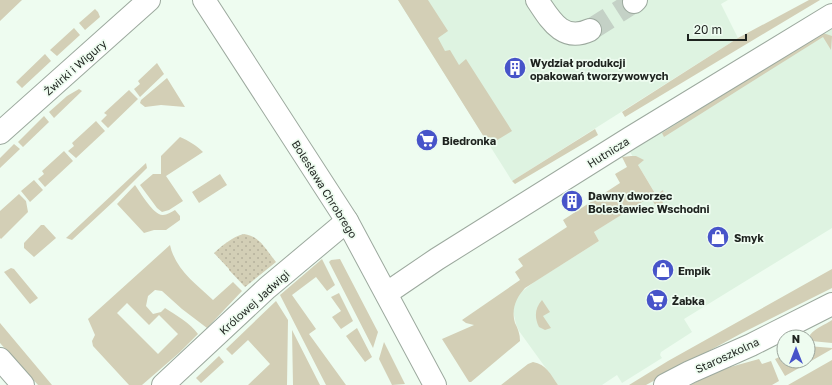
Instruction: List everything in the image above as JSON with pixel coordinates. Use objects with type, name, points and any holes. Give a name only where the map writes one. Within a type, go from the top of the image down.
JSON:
[{"type":"street","name":"Żwirki i Wigury","points":[[0,133],[149,0]]},
{"type":"street","name":"Bolesława Chrobrego","points":[[204,0],[347,221],[387,293],[435,385]]},
{"type":"street","points":[[537,0],[553,24],[563,31],[580,34],[590,30]]},
{"type":"street","name":"Hutnicza","points":[[387,293],[437,259],[630,138],[832,15]]},
{"type":"street","name":"Królowej Jadwigi","points":[[163,385],[267,288],[347,221]]},
{"type":"street","name":"Staroszkolna","points":[[665,385],[690,372],[751,345],[832,304]]},
{"type":"street","points":[[0,359],[23,385]]},
{"type":"shaded area","points":[[0,0],[22,0],[0,21]]},
{"type":"shaded area","points":[[398,0],[728,0],[721,4],[738,38],[512,181]]},
{"type":"shaded area","points":[[398,0],[428,0],[448,31],[438,38],[445,51],[450,50],[459,65],[466,59],[512,131],[489,145]]},
{"type":"shaded area","points":[[809,0],[820,0],[625,117],[622,112],[738,38]]},
{"type":"shaded area","points":[[95,9],[100,17],[85,30],[79,23]]},
{"type":"shaded area","points":[[832,26],[832,228],[684,319],[692,332],[661,352],[660,355],[662,358],[622,383],[617,375],[602,385],[558,385],[519,331],[516,324],[513,311],[514,304],[519,294],[534,282],[599,241],[594,232],[655,193],[630,152]]},
{"type":"shaded area","points":[[74,28],[80,35],[57,56],[50,50]]},
{"type":"shaded area","points":[[823,33],[832,36],[831,50],[823,37],[664,137],[662,133],[819,34]]},
{"type":"shaded area","points":[[45,54],[51,61],[22,88],[16,82]]},
{"type":"shaded area","points":[[157,63],[164,74],[140,97],[134,89],[140,84],[138,81]]},
{"type":"shaded area","points":[[167,78],[185,107],[161,105],[145,107],[140,103],[141,100]]},
{"type":"shaded area","points":[[79,89],[82,91],[54,118],[49,112],[67,96]]},
{"type":"shaded area","points":[[129,90],[138,99],[108,128],[101,121],[107,115],[104,113]]},
{"type":"shaded area","points":[[44,116],[49,122],[23,147],[18,142]]},
{"type":"shaded area","points":[[96,121],[105,131],[76,158],[68,151],[74,146],[72,143]]},
{"type":"shaded area","points":[[595,129],[598,135],[515,184],[512,181]]},
{"type":"shaded area","points":[[180,137],[192,143],[203,152],[166,176],[183,201],[169,210],[162,212],[157,208],[140,185],[153,174],[161,174],[161,156]]},
{"type":"shaded area","points":[[14,144],[20,149],[0,168],[0,158]]},
{"type":"shaded area","points":[[64,151],[73,161],[45,187],[38,179],[44,174],[42,171]]},
{"type":"shaded area","points":[[636,156],[644,160],[638,165],[656,195],[663,190],[664,198],[662,205],[658,209],[650,197],[594,232],[599,241],[525,288],[519,296],[514,308],[514,318],[520,341],[471,382],[469,382],[442,339],[474,325],[466,323],[462,320],[520,280],[515,272],[523,266],[518,259],[567,227],[563,220],[620,183],[615,174],[627,167],[622,157]]},
{"type":"shaded area","points":[[146,163],[147,168],[114,201],[72,240],[66,238]]},
{"type":"shaded area","points":[[220,174],[227,185],[199,203],[192,192]]},
{"type":"shaded area","points":[[34,180],[43,190],[30,202],[21,191]]},
{"type":"shaded area","points":[[135,185],[156,212],[163,215],[175,210],[180,216],[180,220],[166,230],[154,230],[144,233],[117,204]]},
{"type":"shaded area","points":[[19,194],[26,201],[28,212],[1,239],[0,211]]},
{"type":"shaded area","points":[[41,225],[44,225],[56,238],[34,257],[24,248],[24,243]]},
{"type":"shaded area","points":[[244,234],[250,235],[259,241],[276,262],[245,287],[214,253],[224,244]]},
{"type":"shaded area","points":[[170,245],[176,261],[181,269],[213,300],[233,282],[242,291],[207,328],[182,309],[162,291],[155,290],[148,296],[146,306],[153,314],[161,312],[165,308],[187,323],[198,334],[179,353],[142,385],[129,385],[93,346],[92,341],[95,335],[88,319]],"holes":[[[127,303],[149,325],[159,315],[178,334],[158,354],[117,313]]]},
{"type":"shaded area","points":[[322,259],[335,285],[327,291],[316,277],[292,295],[316,329],[309,334],[346,385],[326,385],[280,295]]},
{"type":"shaded area","points":[[340,259],[378,332],[373,348],[329,262],[331,260]]},
{"type":"shaded area","points":[[11,268],[14,269],[38,298],[30,304],[4,272]]},
{"type":"shaded area","points":[[832,269],[832,288],[742,333],[646,385],[629,385],[668,361]]},
{"type":"shaded area","points":[[339,293],[353,321],[341,329],[332,317],[341,311],[331,297]]},
{"type":"shaded area","points":[[542,300],[550,312],[543,316],[551,328],[545,330],[539,327],[536,320],[537,309]]},
{"type":"shaded area","points":[[276,301],[288,320],[287,385],[248,385],[270,364],[248,340],[232,355],[226,349]]},
{"type":"shaded area","points":[[832,320],[832,343],[816,341],[817,328]]},
{"type":"shaded area","points":[[0,323],[52,385],[38,385],[0,343]]},
{"type":"shaded area","points":[[357,328],[372,357],[365,362],[346,336]]},
{"type":"shaded area","points":[[292,330],[320,385],[293,385]]},
{"type":"shaded area","points":[[384,342],[405,384],[392,385],[379,359]]},
{"type":"shaded area","points":[[816,347],[832,349],[816,358]]},
{"type":"shaded area","points":[[219,356],[224,362],[201,383],[196,378]]},
{"type":"shaded area","points":[[759,359],[762,364],[771,361],[779,381],[772,385],[691,385],[716,371]]},
{"type":"shaded area","points":[[832,360],[832,385],[788,385]]},
{"type":"shaded area","points":[[533,362],[538,363],[545,368],[558,385],[501,385],[528,364]]},
{"type":"shaded area","points":[[781,369],[797,369],[785,376]]},
{"type":"tunnel","points":[[590,30],[634,2]]},
{"type":"place","name":"Wydział produkcji opakowań tworzywowych","points":[[515,68]]},
{"type":"place","name":"Biedronka","points":[[427,140]]},
{"type":"place","name":"Dawny dworzec Bolesławiec Wschodni","points":[[572,201]]},
{"type":"place","name":"Smyk","points":[[718,237]]},
{"type":"place","name":"Empik","points":[[663,270]]},
{"type":"place","name":"Żabka","points":[[657,300]]}]
